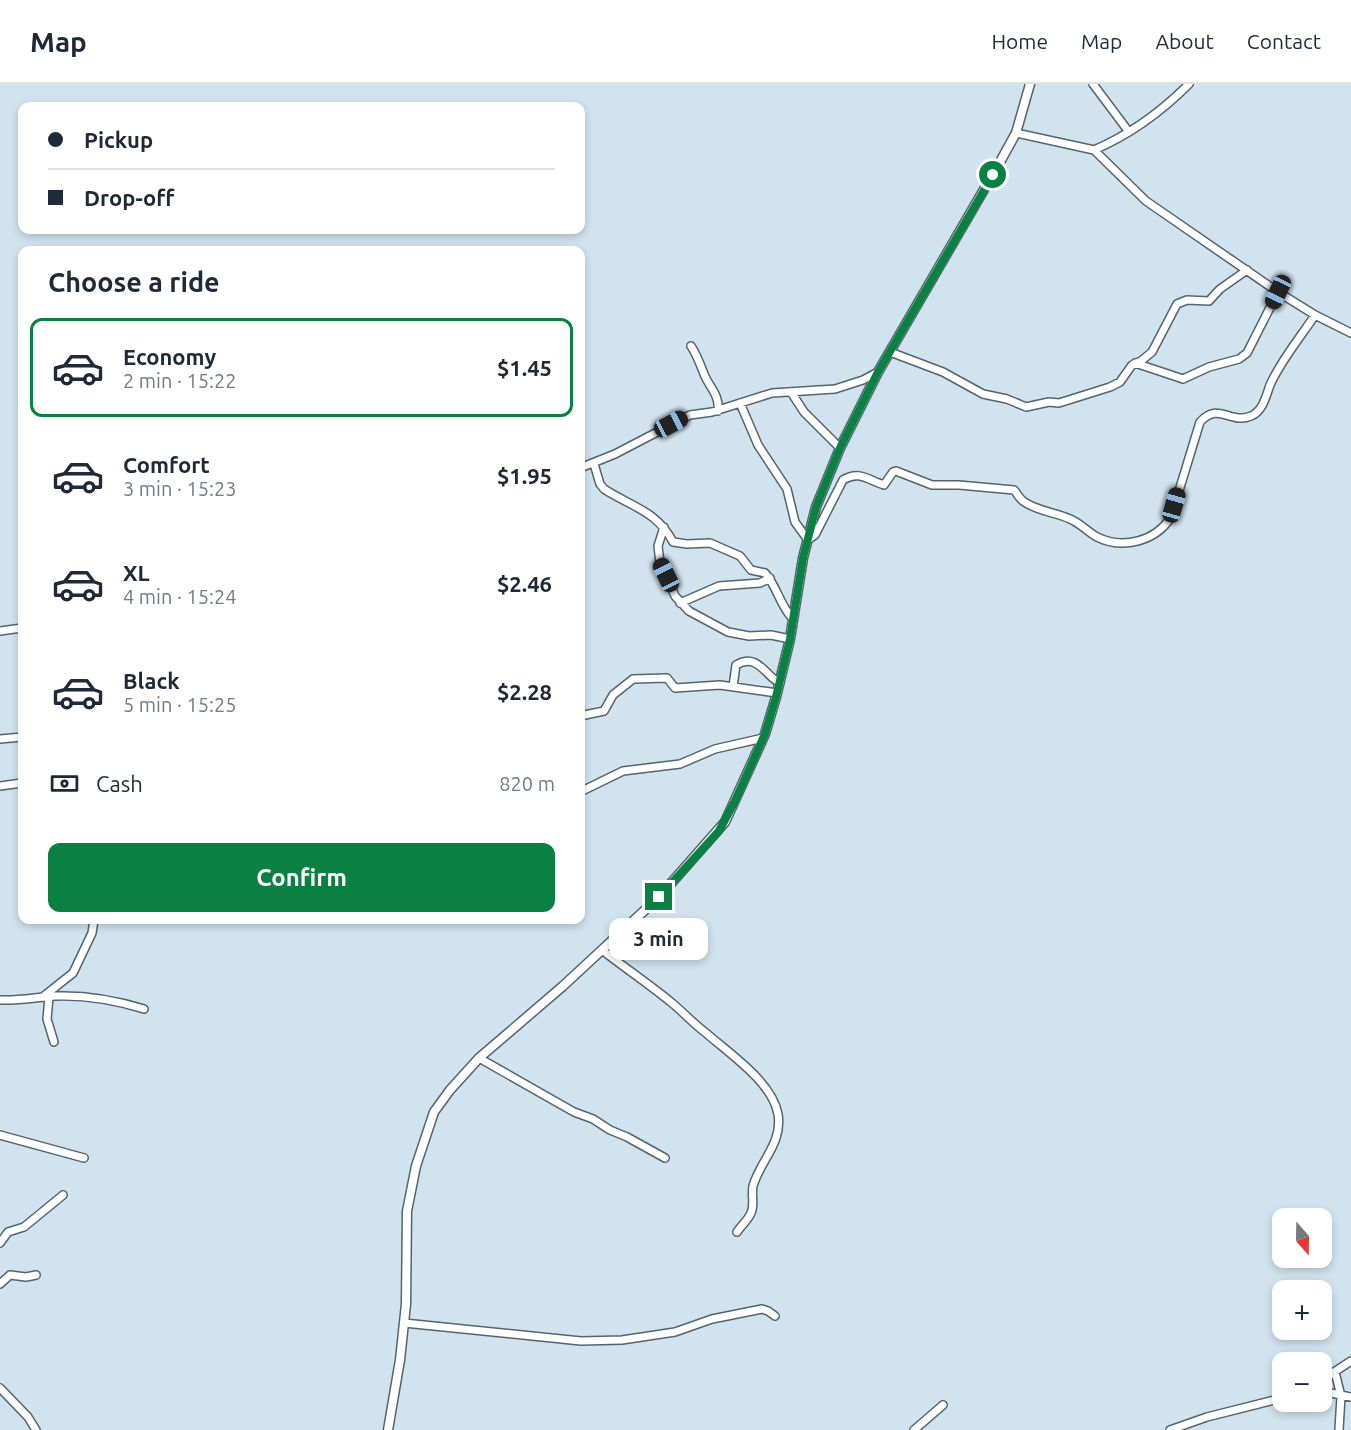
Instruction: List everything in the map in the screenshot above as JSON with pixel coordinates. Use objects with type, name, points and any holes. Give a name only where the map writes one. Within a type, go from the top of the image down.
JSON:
[{"type":"street","points":[[388,1430],[404,1323],[407,1211],[419,1157],[434,1112],[479,1058],[659,897],[719,831],[732,808],[763,738],[780,683],[790,639],[799,576],[816,507],[840,448],[878,372],[1016,133],[1030,84]]},
{"type":"street","points":[[1093,84],[1129,132]]},
{"type":"street","points":[[1094,150],[1129,132],[1174,100],[1189,84]]},
{"type":"street","points":[[1016,133],[1094,150],[1146,201],[1278,292],[1315,315],[1351,333]]},
{"type":"street","points":[[890,352],[943,372],[983,394],[1030,407],[1049,402],[1067,401],[1120,382],[1135,363],[1141,361],[1153,350],[1177,304],[1187,300],[1209,301],[1220,289],[1247,270]]},
{"type":"street","points":[[1135,363],[1183,379],[1209,367],[1239,359],[1247,353],[1278,292]]},
{"type":"street","points":[[808,540],[815,535],[843,480],[850,476],[864,475],[884,485],[896,471],[932,486],[959,485],[1014,490],[1024,502],[1073,520],[1093,534],[1113,543],[1131,542],[1149,537],[1161,530],[1171,517],[1200,422],[1213,412],[1244,417],[1251,416],[1258,411],[1279,368],[1315,315]]},
{"type":"street","points":[[691,346],[716,393],[719,403],[718,411]]},
{"type":"street","points":[[585,467],[692,414],[718,411],[770,394],[835,389],[878,372]]},
{"type":"street","points":[[791,392],[809,417],[840,448]]},
{"type":"street","points":[[740,403],[758,445],[785,483],[797,528],[808,540]]},
{"type":"street","points":[[594,464],[600,484],[604,489],[646,511],[669,532],[673,542],[710,543],[740,556],[751,570],[765,573],[770,578],[787,613],[793,619]]},
{"type":"street","points":[[664,527],[657,553],[671,589],[688,611],[728,632],[749,636],[771,635],[790,639]]},
{"type":"street","points":[[680,603],[719,586],[760,584],[770,578]]},
{"type":"street","points":[[2,629],[18,628]]},
{"type":"street","points":[[733,687],[735,669],[739,663],[756,663],[766,670],[774,681],[780,683]]},
{"type":"street","points":[[585,715],[604,711],[617,691],[637,678],[667,678],[675,688],[733,687],[777,693]]},
{"type":"street","points":[[0,739],[18,737]]},
{"type":"street","points":[[585,790],[623,771],[680,764],[715,749],[763,738]]},
{"type":"street","points":[[0,786],[18,784]]},
{"type":"street","points":[[46,997],[73,974],[92,933],[93,924]]},
{"type":"street","points":[[602,950],[671,1002],[726,1048],[761,1083],[775,1103],[779,1127],[777,1139],[759,1170],[752,1189],[754,1203],[751,1214],[738,1232]]},
{"type":"street","points":[[46,997],[47,1019],[54,1042]]},
{"type":"street","points":[[0,1000],[23,1001],[46,997],[101,998],[144,1009]]},
{"type":"street","points":[[479,1058],[574,1112],[593,1119],[665,1158]]},
{"type":"street","points":[[0,1136],[84,1158]]},
{"type":"street","points":[[0,1243],[8,1232],[32,1222],[63,1195]]},
{"type":"street","points":[[0,1284],[10,1275],[26,1277],[36,1275]]},
{"type":"street","points":[[404,1323],[582,1341],[622,1340],[675,1332],[712,1318],[762,1309],[775,1316]]},
{"type":"street","points":[[1332,1374],[1351,1361]]},
{"type":"street","points":[[1335,1372],[1341,1396],[1339,1430]]},
{"type":"street","points":[[0,1388],[36,1430]]},
{"type":"street","points":[[1332,1393],[1351,1397]]},
{"type":"street","points":[[1170,1430],[1207,1417],[1272,1401]]},
{"type":"street","points":[[914,1430],[943,1405]]},
{"type":"route","points":[[659,897],[719,831],[729,815],[765,734],[790,639],[799,576],[816,507],[840,448],[878,372],[993,175]]}]
